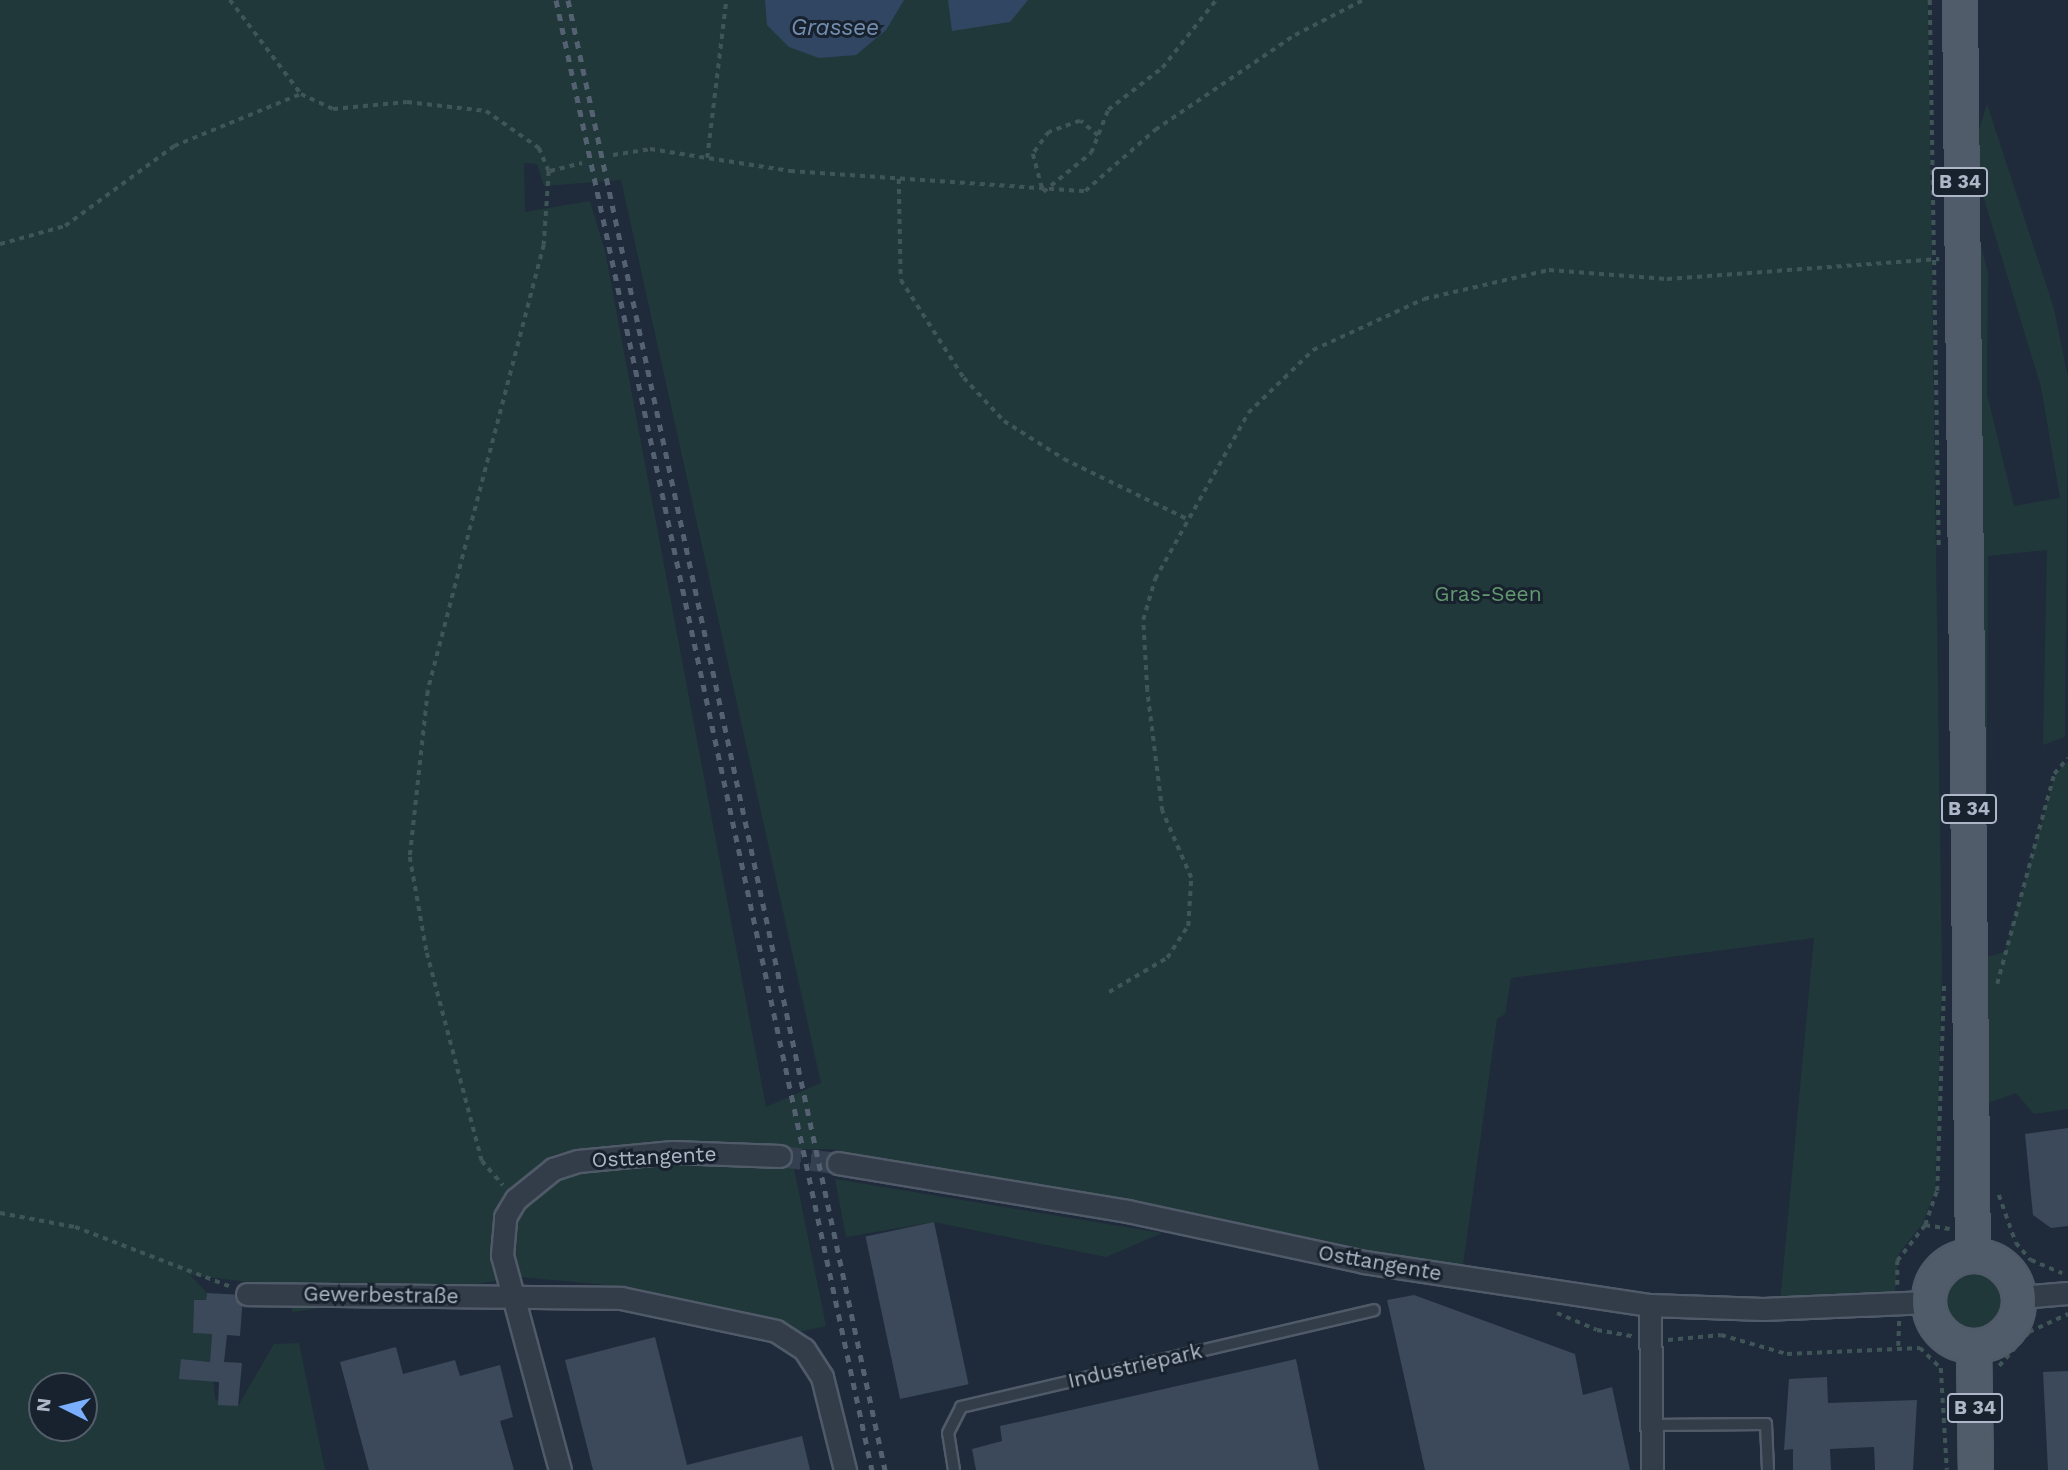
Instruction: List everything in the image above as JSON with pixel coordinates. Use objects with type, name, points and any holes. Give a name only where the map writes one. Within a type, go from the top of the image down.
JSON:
[{"type":"main road","name":"B 34","points":[[1960,0],[1973,1255]]},
{"type":"main road","points":[[1973,1255],[2009,1271],[2020,1297],[2002,1337],[1974,1360],[1937,1328],[1914,1302],[1937,1274],[1973,1255]]},
{"type":"main road","name":"B 34","points":[[1974,1360],[1976,1470]]},
{"type":"street","name":"Osttangente","points":[[514,1297],[502,1233],[516,1199],[553,1169],[578,1161],[673,1152],[780,1156]]},
{"type":"street","name":"Osttangente","points":[[838,1164],[1127,1211],[1364,1262],[1650,1305],[1914,1302]]},
{"type":"street","points":[[2020,1297],[2068,1293]]},
{"type":"street","name":"Gewerbestraße","points":[[247,1294],[621,1298],[776,1331],[804,1349],[822,1377],[845,1470]]},
{"type":"street","points":[[514,1297],[560,1470]]},
{"type":"street","points":[[1650,1305],[1648,1425],[1652,1470]]},
{"type":"lane","name":"Industriepark","points":[[954,1470],[948,1433],[961,1407],[1374,1310]]},
{"type":"lane","points":[[1648,1425],[1766,1424],[1768,1470]]},
{"type":"path","points":[[230,0],[300,94],[333,109],[407,102],[486,111],[539,148],[549,171],[544,245],[428,691],[410,857],[427,953],[482,1161],[516,1199]]},
{"type":"path","points":[[706,158],[726,0]]},
{"type":"path","points":[[1042,192],[1091,153],[1108,110],[1162,68],[1216,0]]},
{"type":"path","points":[[613,155],[650,149],[706,158],[899,179],[1042,192],[1085,191],[1155,130],[1295,35],[1363,0]]},
{"type":"path","points":[[1930,0],[1939,563]]},
{"type":"path","points":[[0,244],[65,226],[174,146],[300,94]]},
{"type":"path","points":[[1042,192],[1033,153],[1049,132],[1080,121],[1098,136]]},
{"type":"path","points":[[549,171],[582,163]]},
{"type":"path","points":[[899,179],[901,280],[964,378],[1004,421],[1064,459],[1187,519]]},
{"type":"path","points":[[1109,992],[1167,958],[1188,926],[1191,878],[1162,811],[1143,620],[1155,579],[1248,414],[1313,350],[1424,299],[1549,270],[1667,279],[1936,259]]},
{"type":"path","points":[[1996,993],[2054,774],[2068,758]]},
{"type":"path","points":[[1914,1302],[1898,1261],[1925,1225],[1937,1191],[1944,971]]},
{"type":"path","points":[[1998,1182],[2016,1243],[2031,1260],[2068,1273]]},
{"type":"path","points":[[0,1213],[75,1227],[247,1294]]},
{"type":"path","points":[[1943,1377],[1974,1360],[1995,1373],[2029,1332],[2068,1314]]},
{"type":"path","points":[[1898,1346],[1930,1353],[1943,1377],[1947,1470]]},
{"type":"green space","name":"Gras-Seen","points":[[0,0],[1928,0],[1942,971],[1935,1191],[1923,1223],[1899,1253],[1895,1291],[1780,1303],[1814,938],[1511,978],[1505,1014],[1497,1019],[1462,1272],[832,1149],[790,1149],[826,1326],[798,1332],[607,1285],[521,1277],[293,1312],[284,1286],[190,1275],[207,1293],[206,1300],[194,1300],[193,1333],[212,1334],[210,1362],[181,1359],[213,1380],[215,1399],[238,1406],[274,1344],[299,1343],[325,1470],[0,1470]],"holes":[[[524,163],[537,164],[544,186],[621,180],[821,1083],[766,1107],[605,251],[590,201],[525,212]]]},
{"type":"green space","points":[[1987,104],[2054,309],[2068,378],[2065,737],[2043,745],[2047,550],[1988,556],[1986,957],[2005,952],[2055,775],[2068,761],[2068,1109],[2034,1114],[2016,1093],[1974,1108],[1973,215],[1988,273],[1987,394],[2014,506],[2060,498],[2041,387],[1971,156]]},
{"type":"green space","points":[[835,1179],[1162,1233],[1106,1257],[934,1222],[846,1237]]},
{"type":"green space","points":[[1968,1269],[1980,1269],[1997,1278],[2004,1289],[2004,1313],[1997,1324],[1980,1333],[1968,1333],[1956,1328],[1947,1319],[1942,1307],[1942,1295],[1947,1283],[1956,1274]]},
{"type":"water","name":"Grassee","points":[[765,0],[904,0],[886,30],[856,55],[819,58],[789,47],[767,25]]},
{"type":"water","points":[[948,0],[1028,0],[1010,22],[952,31]]},
{"type":"building","points":[[2068,1128],[2068,1226],[2051,1228],[2033,1215],[2025,1134]]},
{"type":"building","points":[[934,1222],[969,1384],[900,1399],[866,1237]]},
{"type":"building","points":[[207,1293],[243,1295],[240,1336],[227,1335],[224,1362],[242,1363],[238,1406],[218,1405],[219,1382],[179,1379],[181,1359],[210,1362],[212,1334],[193,1333],[194,1300],[206,1300]]},
{"type":"building","points":[[1414,1295],[1575,1354],[1583,1395],[1612,1387],[1630,1470],[1425,1470],[1387,1300]]},
{"type":"building","points":[[655,1337],[687,1465],[802,1436],[810,1470],[593,1470],[565,1360]]},
{"type":"building","points":[[396,1347],[403,1374],[455,1360],[460,1376],[500,1365],[513,1417],[500,1421],[514,1470],[369,1470],[340,1362]]},
{"type":"building","points":[[1296,1359],[1319,1470],[976,1470],[972,1449],[1002,1441],[1000,1426]]},
{"type":"building","points":[[2068,1371],[2068,1470],[2048,1470],[2043,1372]]},
{"type":"building","points":[[1827,1377],[1828,1403],[1917,1400],[1913,1470],[1875,1470],[1874,1447],[1830,1449],[1831,1470],[1793,1470],[1793,1449],[1784,1450],[1789,1379]]},
{"type":"tunnel","points":[[780,1156],[838,1163]]},
{"type":"railway","points":[[556,0],[872,1470]]},
{"type":"railway","points":[[568,0],[885,1470]]}]
